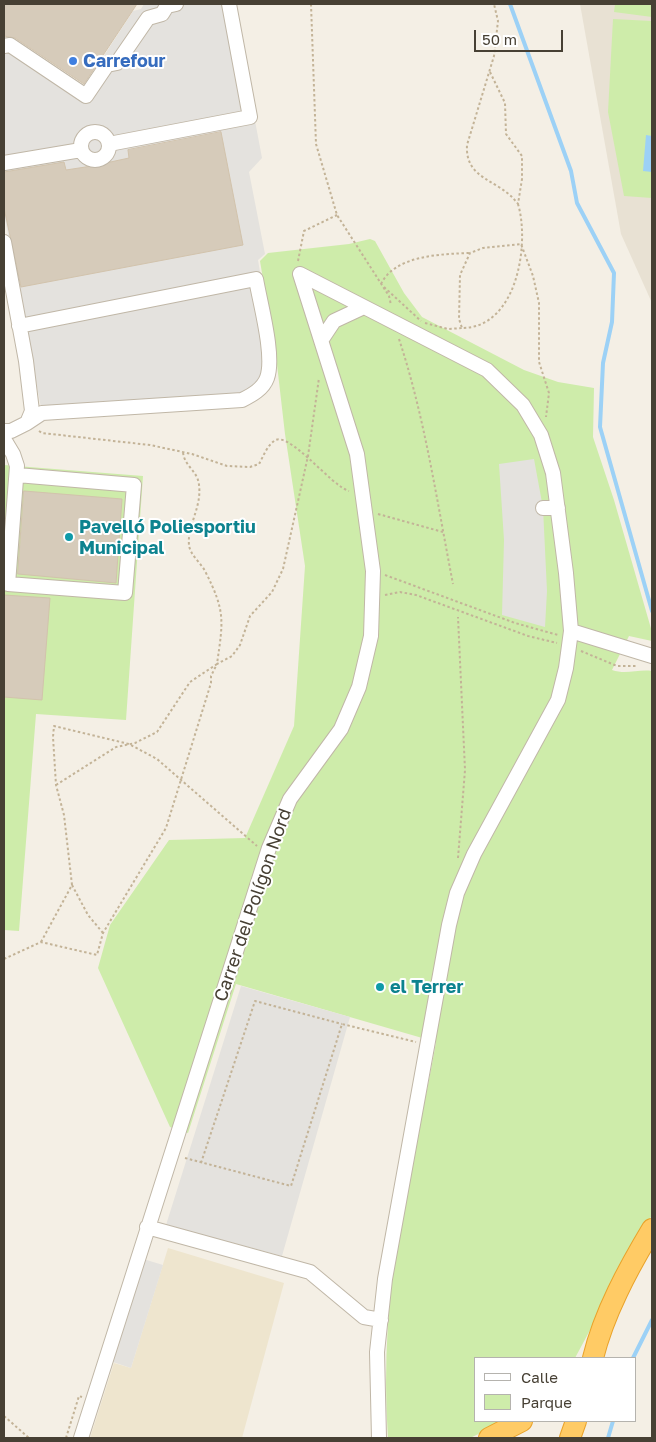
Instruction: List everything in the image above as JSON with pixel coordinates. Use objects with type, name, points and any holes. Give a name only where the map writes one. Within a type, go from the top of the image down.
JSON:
[{"type":"highway","points":[[595,1350],[615,1296],[652,1229]]},
{"type":"highway","points":[[489,1438],[520,1422]]},
{"type":"highway","points":[[570,1438],[576,1422]]},
{"type":"street","points":[[109,144],[250,117],[229,4]]},
{"type":"street","points":[[4,46],[10,45],[86,96],[107,65],[118,63],[148,18],[162,14],[172,5]]},
{"type":"street","points":[[91,131],[101,132],[105,135],[109,144],[107,154],[99,160],[89,159],[81,150],[82,137],[91,131]]},
{"type":"street","points":[[4,163],[81,150]]},
{"type":"street","points":[[4,242],[26,361],[32,411],[27,423]]},
{"type":"street","points":[[300,274],[487,370],[523,406],[541,435],[553,472],[570,638],[566,668],[558,700],[474,854],[465,874],[449,925],[385,1279],[377,1352],[379,1438]]},
{"type":"street","name":"Carrer del Polígon Nord","points":[[81,1438],[269,848],[290,799],[341,730],[359,687],[371,636],[373,571],[357,454],[300,274]]},
{"type":"street","points":[[4,431],[11,431],[42,413],[234,400],[251,396],[259,390],[267,379],[270,361],[256,279],[19,326]]},
{"type":"street","points":[[322,339],[334,321],[364,307]]},
{"type":"street","points":[[26,361],[28,342],[36,322]]},
{"type":"street","points":[[4,439],[13,454],[17,466],[8,584],[125,593],[134,485],[17,475]]},
{"type":"street","points":[[543,508],[558,508]]},
{"type":"street","points":[[570,638],[648,661]]},
{"type":"street","points":[[147,1227],[310,1272],[364,1317],[380,1320]]},
{"type":"path","points":[[311,4],[316,144],[337,214],[389,296],[399,339],[409,370],[452,584]]},
{"type":"path","points":[[494,4],[498,21],[490,72],[467,145],[467,158],[470,167],[492,181],[518,204]]},
{"type":"path","points":[[380,283],[423,323],[448,329],[474,328],[506,305],[514,290],[524,230],[518,204],[522,179],[522,156],[506,134],[505,103],[490,72]]},
{"type":"path","points":[[300,274],[298,260],[304,231],[337,214]]},
{"type":"path","points":[[380,283],[396,268],[416,259],[431,255],[470,253],[483,248],[521,244]]},
{"type":"path","points":[[521,244],[533,276],[538,303],[539,362],[549,393],[541,435]]},
{"type":"path","points":[[462,328],[459,319],[460,275],[470,253]]},
{"type":"path","points":[[56,785],[116,747],[129,744],[157,732],[190,682],[232,656],[240,645],[250,616],[272,592],[283,569],[307,459],[319,378]]},
{"type":"path","points":[[27,423],[42,434],[150,445],[183,452],[227,466],[250,467],[259,464],[270,444],[275,439],[281,438],[287,440],[345,490],[364,495]]},
{"type":"path","points":[[40,942],[97,955],[103,933],[166,828],[211,683],[211,676],[217,664],[223,621],[220,603],[189,545],[191,524],[198,510],[200,484],[196,474],[184,461],[183,452]]},
{"type":"path","points":[[366,511],[443,532]]},
{"type":"path","points":[[373,571],[515,624],[570,638],[582,653],[617,666],[648,661]]},
{"type":"path","points":[[372,602],[400,592],[416,595],[528,636],[570,638]]},
{"type":"path","points":[[458,616],[465,770],[458,857],[465,874]]},
{"type":"path","points":[[103,933],[88,915],[72,885],[64,815],[56,785],[54,726],[129,744],[158,759],[257,846]]},
{"type":"path","points":[[4,959],[40,942],[72,885]]},
{"type":"path","points":[[201,1163],[255,1001],[428,1045]]},
{"type":"path","points":[[170,1155],[291,1186],[342,1024]]},
{"type":"path","points":[[4,1416],[28,1438]]},
{"type":"shaded area","points":[[144,4],[233,4],[262,158],[249,172],[265,254],[258,260],[274,357],[261,394],[42,413],[4,213],[4,36],[9,36],[84,86],[133,11],[141,9]]},
{"type":"shaded area","points":[[580,4],[652,4],[652,303],[621,234]]},
{"type":"shaded area","points":[[534,459],[543,508],[547,591],[545,627],[502,615],[504,540],[499,464]]},
{"type":"shaded area","points":[[241,986],[350,1017],[282,1256],[166,1225]]},
{"type":"shaded area","points":[[168,1248],[284,1283],[242,1438],[90,1438],[114,1363],[131,1368]]},
{"type":"shaded area","points":[[140,1258],[163,1265],[131,1368],[107,1360]]},
{"type":"green space","points":[[615,4],[652,4],[652,17],[614,12]]},
{"type":"green space","points":[[613,19],[652,21],[652,198],[624,196],[608,112]]},
{"type":"green space","points":[[370,239],[375,241],[404,293],[422,317],[524,370],[558,382],[594,388],[593,437],[614,500],[652,632],[652,641],[629,636],[612,670],[622,672],[652,671],[652,1215],[576,1357],[473,1357],[473,1422],[504,1422],[470,1438],[388,1438],[386,1355],[393,1272],[405,1196],[436,1042],[236,984],[188,1133],[170,1127],[98,968],[110,925],[169,840],[245,838],[294,726],[305,566],[285,434],[276,356],[260,261],[268,253],[349,244]]},
{"type":"green space","points":[[4,465],[143,476],[126,720],[36,714],[19,931],[4,930]]},
{"type":"water","points":[[646,135],[652,136],[652,172],[643,171]]},
{"type":"building","name":"Carrefour","points":[[4,4],[137,4],[84,84],[15,38],[4,36]]},
{"type":"building","points":[[221,132],[243,245],[21,287],[4,208],[4,172],[64,162],[66,170],[92,166],[129,158],[128,150]]},
{"type":"building","name":"Pavelló Poliesportiu Municipal","points":[[24,491],[122,499],[116,583],[18,574]]},
{"type":"building","points":[[4,595],[50,598],[42,700],[4,697]]},
{"type":"waterway","points":[[510,4],[571,171],[577,203],[614,273],[612,322],[603,363],[600,427],[652,611]]},
{"type":"waterway","points":[[634,1357],[652,1320]]},
{"type":"waterway","points":[[608,1438],[613,1422]]},
{"type":"place","name":"Carrefour","points":[[73,61]]},
{"type":"place","name":"Pavelló Poliesportiu Municipal","points":[[69,537]]},
{"type":"place","name":"el Terrer","points":[[380,987]]}]
